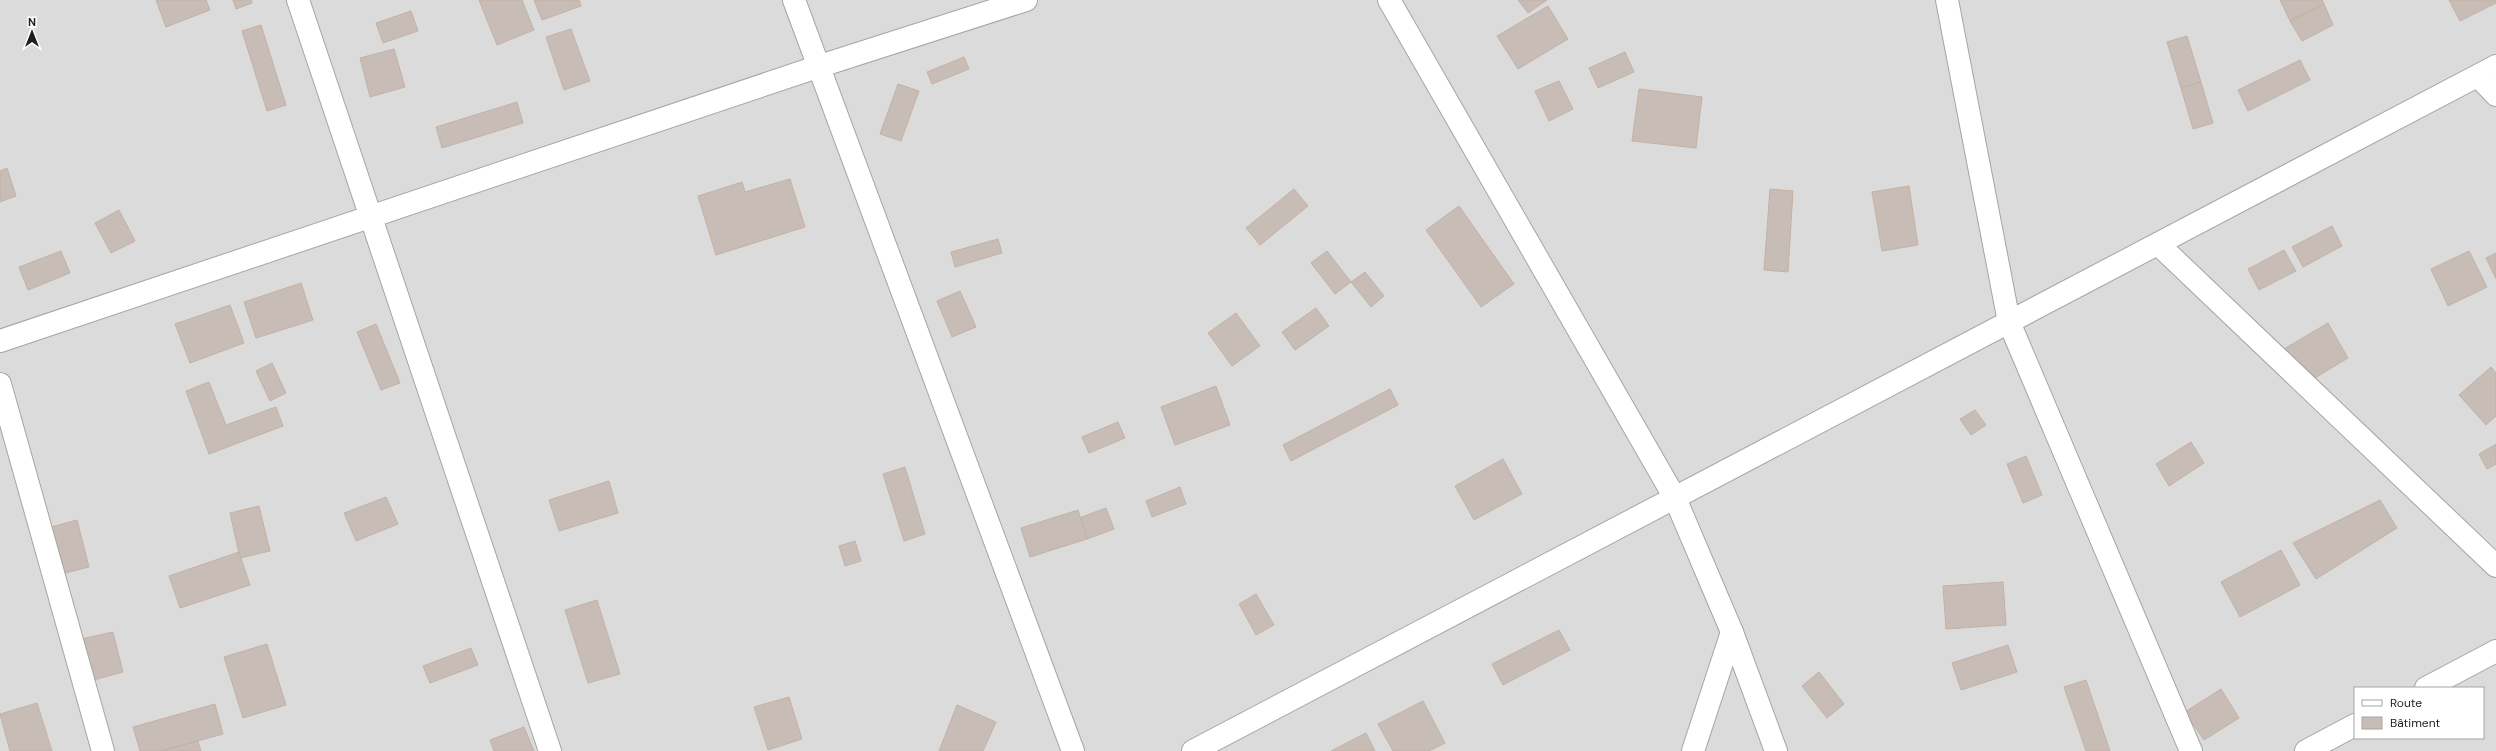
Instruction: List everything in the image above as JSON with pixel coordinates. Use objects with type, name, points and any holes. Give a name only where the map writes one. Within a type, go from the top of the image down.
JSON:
[{"type":"street","points":[[298,0],[550,751]]},
{"type":"street","points":[[794,0],[817,67],[1073,751]]},
{"type":"street","points":[[0,341],[817,67],[1026,0]]},
{"type":"street","points":[[1389,0],[1675,498],[1732,632],[1776,751]]},
{"type":"street","points":[[1947,0],[2009,322],[2191,751]]},
{"type":"street","points":[[1193,751],[2487,71],[2496,95]]},
{"type":"street","points":[[2158,244],[2496,566]]},
{"type":"street","points":[[0,384],[103,751]]},
{"type":"street","points":[[1692,751],[1732,632]]},
{"type":"street","points":[[2428,687],[2496,651]]},
{"type":"street","points":[[2306,751],[2354,726]]},
{"type":"shaded area","points":[[0,0],[2496,0],[2496,751],[0,751]]},
{"type":"building","points":[[156,0],[206,0],[210,10],[166,27]]},
{"type":"building","points":[[233,0],[251,0],[252,3],[236,9]]},
{"type":"building","points":[[479,0],[522,0],[534,30],[497,45]]},
{"type":"building","points":[[534,0],[579,0],[581,6],[542,20]]},
{"type":"building","points":[[1518,0],[1547,0],[1528,13]]},
{"type":"building","points":[[2280,0],[2322,0],[2324,4],[2290,21]]},
{"type":"building","points":[[2449,0],[2496,0],[2496,3],[2460,21]]},
{"type":"building","points":[[2324,4],[2333,25],[2302,41],[2290,21]]},
{"type":"building","points":[[1548,6],[1568,39],[1518,69],[1497,36]]},
{"type":"building","points":[[411,11],[418,31],[383,43],[376,23]]},
{"type":"building","points":[[261,25],[286,105],[267,111],[242,31]]},
{"type":"building","points":[[571,29],[590,81],[564,90],[546,37]]},
{"type":"building","points":[[2187,36],[2201,82],[2181,88],[2167,42]]},
{"type":"building","points":[[394,49],[405,87],[370,97],[360,58]]},
{"type":"building","points":[[1625,52],[1634,72],[1598,88],[1589,68]]},
{"type":"building","points":[[964,57],[969,69],[932,84],[927,72]]},
{"type":"building","points":[[2300,60],[2310,80],[2248,111],[2238,90]]},
{"type":"building","points":[[1559,81],[1573,109],[1549,121],[1535,91]]},
{"type":"building","points":[[2201,82],[2213,123],[2193,129],[2181,88]]},
{"type":"building","points":[[898,84],[919,91],[901,141],[880,134]]},
{"type":"building","points":[[1639,89],[1702,97],[1696,148],[1632,141]]},
{"type":"building","points":[[517,102],[523,123],[442,148],[436,127]]},
{"type":"building","points":[[7,168],[16,196],[0,202],[0,171]]},
{"type":"building","points":[[790,179],[805,227],[716,255],[698,196],[742,182],[745,192]]},
{"type":"building","points":[[1909,186],[1918,245],[1882,251],[1872,192]]},
{"type":"building","points":[[1294,189],[1308,206],[1260,245],[1246,228]]},
{"type":"building","points":[[1770,189],[1793,191],[1788,272],[1764,270]]},
{"type":"building","points":[[1459,206],[1514,284],[1481,307],[1426,230]]},
{"type":"building","points":[[119,210],[135,241],[111,253],[95,223]]},
{"type":"building","points":[[2332,226],[2342,246],[2303,267],[2292,247]]},
{"type":"building","points":[[998,239],[1002,253],[955,267],[951,252]]},
{"type":"building","points":[[2284,250],[2296,271],[2259,290],[2248,269]]},
{"type":"building","points":[[61,251],[70,273],[28,290],[19,267]]},
{"type":"building","points":[[1327,251],[1351,282],[1335,294],[1311,263]]},
{"type":"building","points":[[2469,251],[2487,287],[2448,306],[2431,269]]},
{"type":"building","points":[[2496,253],[2496,279],[2486,258]]},
{"type":"building","points":[[1365,272],[1384,296],[1371,307],[1351,282]]},
{"type":"building","points":[[301,283],[313,320],[256,338],[244,302]]},
{"type":"building","points":[[960,291],[976,327],[952,337],[937,301]]},
{"type":"building","points":[[230,305],[244,343],[190,363],[175,324]]},
{"type":"building","points":[[1316,308],[1329,326],[1295,350],[1282,332]]},
{"type":"building","points":[[1236,313],[1260,346],[1232,366],[1208,333]]},
{"type":"building","points":[[2328,323],[2348,358],[2305,384],[2284,349]]},
{"type":"building","points":[[376,324],[400,383],[381,390],[357,332]]},
{"type":"building","points":[[272,363],[286,393],[270,401],[256,371]]},
{"type":"building","points":[[2491,367],[2496,373],[2496,416],[2486,425],[2459,395]]},
{"type":"building","points":[[209,382],[226,425],[276,407],[283,426],[209,454],[186,391]]},
{"type":"building","points":[[1216,386],[1230,425],[1175,445],[1161,407]]},
{"type":"building","points":[[1390,389],[1398,405],[1291,461],[1283,445]]},
{"type":"building","points":[[1975,410],[1986,425],[1971,435],[1960,419]]},
{"type":"building","points":[[1118,422],[1125,438],[1089,453],[1082,437]]},
{"type":"building","points":[[2191,442],[2204,463],[2169,486],[2156,464]]},
{"type":"building","points":[[2496,444],[2496,464],[2487,469],[2479,454]]},
{"type":"building","points":[[2026,456],[2042,495],[2023,503],[2007,464]]},
{"type":"building","points":[[1503,459],[1522,494],[1474,520],[1455,486]]},
{"type":"building","points":[[905,467],[925,534],[904,541],[883,474]]},
{"type":"building","points":[[609,481],[618,513],[559,531],[549,500]]},
{"type":"building","points":[[1180,487],[1186,504],[1152,517],[1146,501]]},
{"type":"building","points":[[386,497],[398,524],[356,541],[344,513]]},
{"type":"building","points":[[2380,500],[2397,528],[2316,579],[2293,543]]},
{"type":"building","points":[[259,506],[270,551],[240,558],[230,513]]},
{"type":"building","points":[[1106,508],[1114,529],[1087,539],[1079,518]]},
{"type":"building","points":[[1078,510],[1087,539],[1030,557],[1021,528]]},
{"type":"building","points":[[77,520],[89,567],[50,577],[37,531]]},
{"type":"building","points":[[855,541],[861,561],[845,566],[839,546]]},
{"type":"building","points":[[2281,550],[2300,585],[2240,617],[2221,582]]},
{"type":"building","points":[[239,552],[250,585],[180,608],[169,576]]},
{"type":"building","points":[[2003,582],[2006,625],[1946,629],[1943,586]]},
{"type":"building","points":[[1256,594],[1274,625],[1256,635],[1239,604]]},
{"type":"building","points":[[597,600],[620,674],[588,683],[565,610]]},
{"type":"building","points":[[1559,630],[1570,650],[1503,685],[1492,664]]},
{"type":"building","points":[[113,632],[123,672],[83,683],[72,641]]},
{"type":"building","points":[[267,644],[286,705],[243,718],[224,657]]},
{"type":"building","points":[[2008,645],[2017,672],[1961,690],[1952,663]]},
{"type":"building","points":[[471,648],[478,665],[430,683],[423,666]]},
{"type":"building","points":[[1819,672],[1844,704],[1827,718],[1802,686]]},
{"type":"building","points":[[2086,680],[2110,751],[2086,751],[2064,687]]},
{"type":"building","points":[[2221,689],[2239,718],[2204,740],[2185,712]]},
{"type":"building","points":[[789,697],[802,739],[768,750],[754,707]]},
{"type":"building","points":[[1423,701],[1445,743],[1429,751],[1393,751],[1378,724]]},
{"type":"building","points":[[37,703],[52,751],[10,751],[0,714]]},
{"type":"building","points":[[215,704],[223,734],[161,751],[140,751],[133,727]]},
{"type":"building","points":[[957,705],[996,722],[983,751],[939,751]]},
{"type":"building","points":[[524,727],[534,751],[494,751],[490,740]]},
{"type":"building","points":[[1366,733],[1375,751],[1331,751]]},
{"type":"building","points":[[198,741],[201,751],[161,751]]}]
